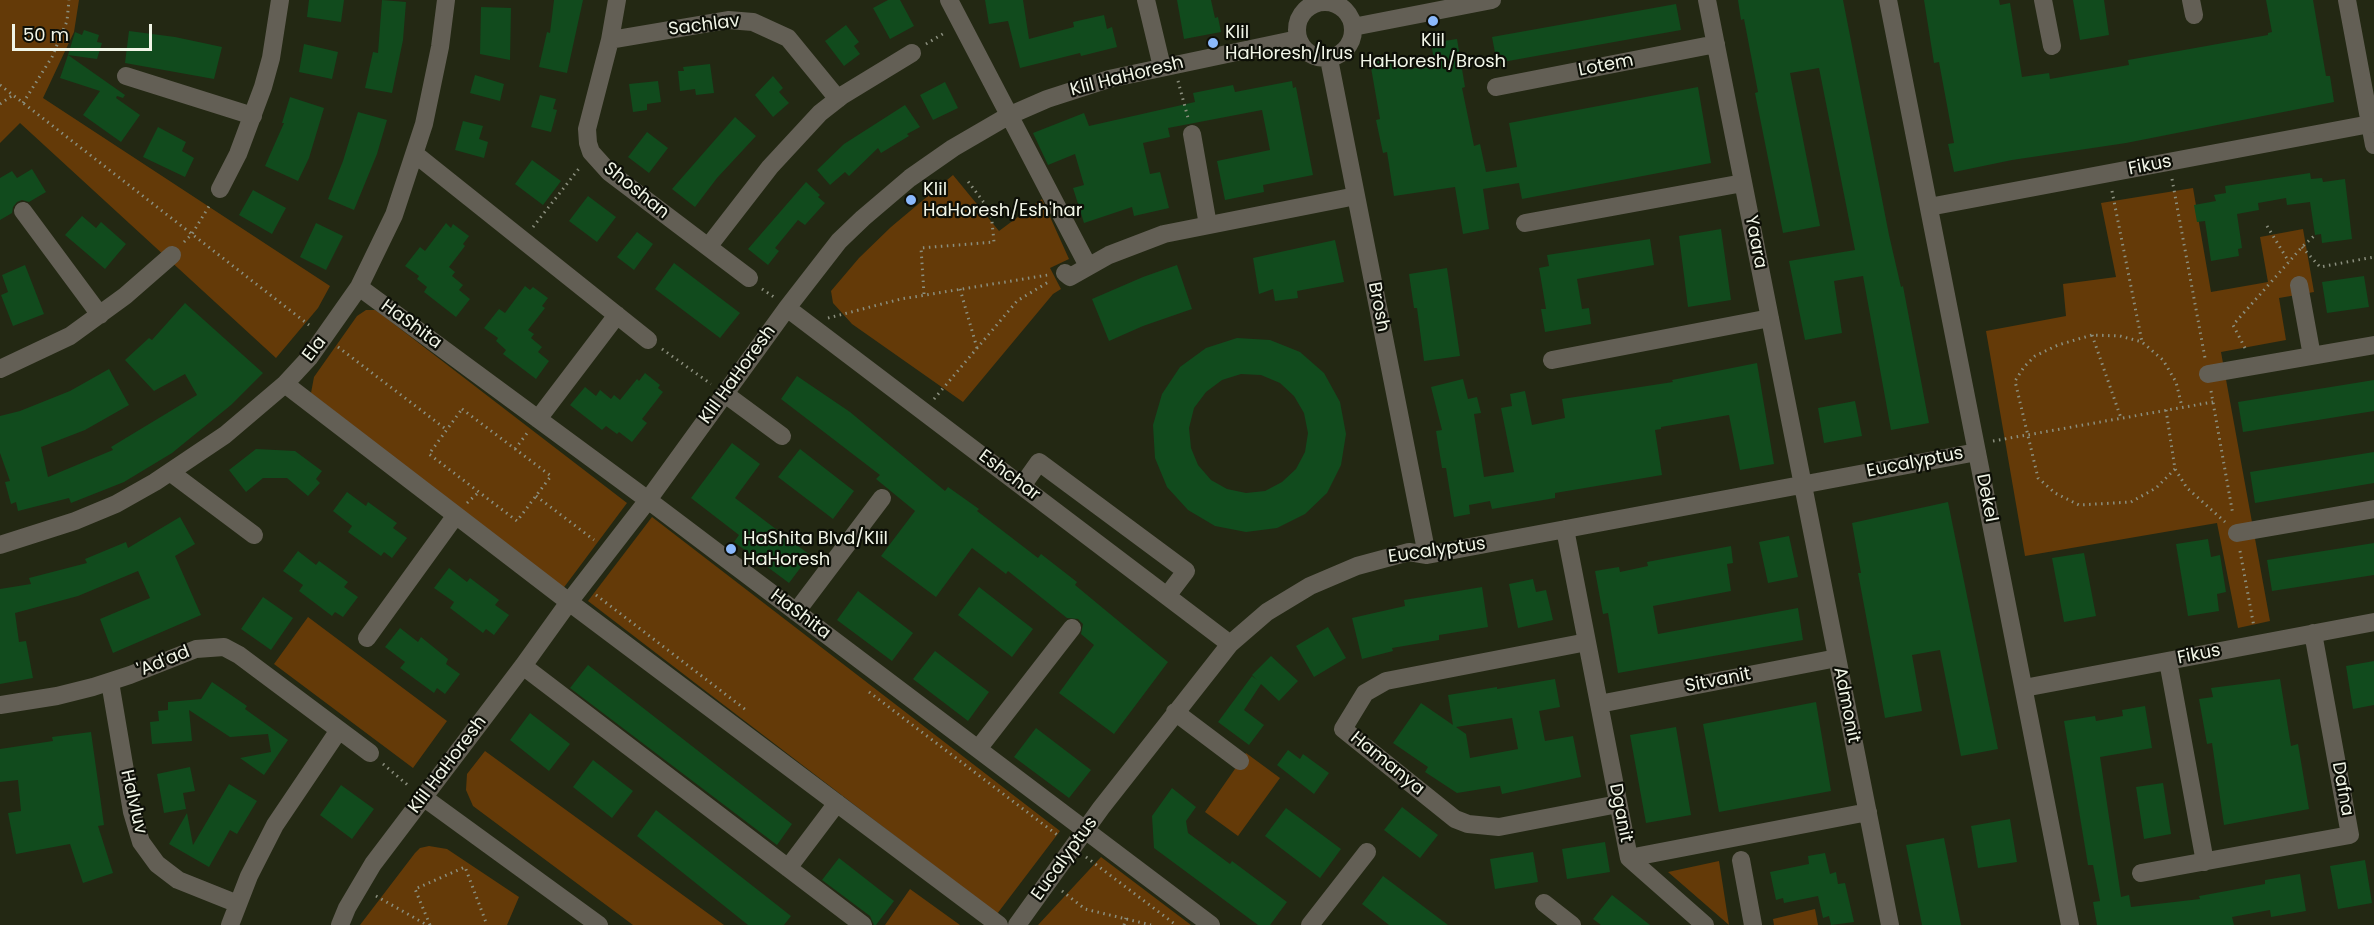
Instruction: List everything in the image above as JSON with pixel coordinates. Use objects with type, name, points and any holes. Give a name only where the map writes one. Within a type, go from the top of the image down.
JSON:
[{"type":"street","points":[[220,189],[238,154],[253,116],[271,58],[280,0]]},
{"type":"street","name":"Ela","points":[[0,545],[42,533],[116,504],[170,472],[225,435],[285,384],[325,337],[359,287],[393,215],[415,154],[432,90],[446,0]]},
{"type":"street","name":"Shoshan","points":[[617,0],[610,40],[587,129],[591,152],[609,172],[749,278]]},
{"type":"street","points":[[949,0],[1088,266]]},
{"type":"street","points":[[1146,0],[1168,66]]},
{"type":"street","points":[[1353,27],[1492,0]]},
{"type":"street","name":"Yaara","points":[[1707,0],[1803,484]]},
{"type":"street","name":"Dekel","points":[[1888,0],[2070,925]]},
{"type":"street","points":[[2043,0],[2052,46]]},
{"type":"street","points":[[2348,0],[2370,97],[2370,124],[2374,145]]},
{"type":"street","points":[[1317,2],[1331,3],[1343,8],[1349,14],[1353,27],[1352,40],[1347,48],[1341,54],[1329,59],[1311,55],[1302,47],[1298,39],[1297,29],[1300,17],[1317,2]]},
{"type":"street","name":"Sachlav","points":[[610,40],[728,20],[753,22],[788,38],[838,99]]},
{"type":"street","name":"Klil HaHoresh","points":[[340,925],[358,886],[373,864],[648,500],[787,308],[839,241],[863,218],[930,163],[1008,116],[1078,88],[1168,66],[1298,39]]},
{"type":"street","name":"Lotem","points":[[1496,87],[1716,44]]},
{"type":"street","points":[[708,247],[786,148],[838,99],[912,53]]},
{"type":"street","name":"Brosh","points":[[1329,59],[1427,555]]},
{"type":"street","points":[[126,76],[253,116]]},
{"type":"street","name":"Fikus","points":[[1929,207],[2370,124]]},
{"type":"street","points":[[1192,134],[1208,225]]},
{"type":"street","points":[[415,154],[648,340]]},
{"type":"street","points":[[1525,223],[1743,183]]},
{"type":"street","points":[[1065,273],[1070,277],[1136,244],[1164,234],[1356,196]]},
{"type":"street","points":[[23,210],[100,315]]},
{"type":"street","points":[[0,369],[70,336],[149,277],[172,255]]},
{"type":"street","points":[[2300,285],[2312,356]]},
{"type":"street","name":"HaShita","points":[[359,287],[648,500],[1211,925]]},
{"type":"street","name":"Eshchar","points":[[787,308],[1230,644]]},
{"type":"street","points":[[538,419],[617,315]]},
{"type":"street","points":[[1552,360],[1770,318]]},
{"type":"street","points":[[2208,374],[2374,345]]},
{"type":"street","points":[[285,384],[569,602],[999,925]]},
{"type":"street","points":[[725,394],[782,436]]},
{"type":"street","name":"Eucalyptus","points":[[1017,925],[1085,830],[1230,644],[1274,607],[1333,575],[1409,552],[1427,555],[1565,530],[1976,448]]},
{"type":"street","points":[[1022,486],[1040,462],[1186,571],[1167,596]]},
{"type":"street","points":[[170,472],[254,535]]},
{"type":"street","name":"Admonit","points":[[1803,484],[1890,925]]},
{"type":"street","points":[[796,612],[882,498]]},
{"type":"street","points":[[2237,533],[2374,508]]},
{"type":"street","points":[[367,638],[412,572],[456,515]]},
{"type":"street","name":"Dganit","points":[[1565,530],[1629,858],[1868,813]]},
{"type":"street","name":"Fikus","points":[[2024,688],[2374,622]]},
{"type":"street","points":[[978,749],[1072,628]]},
{"type":"street","name":"Dafna","points":[[2141,873],[2350,835],[2313,633]]},
{"type":"street","name":"Hamanya","points":[[1587,642],[1386,681],[1365,693],[1343,729],[1455,819],[1468,824],[1499,826],[1618,804]]},
{"type":"street","name":"'Ad'ad","points":[[0,705],[57,696],[110,682],[196,649],[224,647],[239,655],[370,753]]},
{"type":"street","name":"Sitvanit","points":[[1599,704],[1837,658]]},
{"type":"street","points":[[2168,661],[2205,862]]},
{"type":"street","points":[[524,666],[863,925]]},
{"type":"street","name":"Halvluv","points":[[110,682],[132,812],[141,842],[157,864],[178,880],[238,903]]},
{"type":"street","points":[[1176,712],[1240,761]]},
{"type":"street","points":[[230,925],[257,858],[274,825],[339,730]]},
{"type":"street","points":[[423,798],[599,925]]},
{"type":"street","points":[[788,868],[837,803]]},
{"type":"street","points":[[1310,925],[1367,852]]},
{"type":"street","points":[[1629,858],[1705,925]]},
{"type":"street","points":[[1741,860],[1753,925]]},
{"type":"street","points":[[1544,903],[1572,925]]},
{"type":"path","points":[[23,103],[52,57],[66,21],[69,0]]},
{"type":"path","points":[[912,53],[961,23]]},
{"type":"path","points":[[1168,66],[1192,134]]},
{"type":"path","points":[[0,85],[447,430]]},
{"type":"path","points":[[0,104],[13,95]]},
{"type":"path","points":[[523,240],[591,152]]},
{"type":"path","points":[[2169,162],[2257,643]]},
{"type":"path","points":[[2108,174],[2142,342]]},
{"type":"path","points":[[924,295],[921,248],[994,242],[991,212],[967,180]]},
{"type":"path","points":[[172,255],[192,234],[220,189]]},
{"type":"path","points":[[2267,226],[2289,262]]},
{"type":"path","points":[[2254,366],[2233,325],[2315,235]]},
{"type":"path","points":[[2302,247],[2320,267],[2374,257]]},
{"type":"path","points":[[807,323],[901,298],[1065,273]]},
{"type":"path","points":[[924,411],[1017,301],[1065,273]]},
{"type":"path","points":[[749,278],[787,308]]},
{"type":"path","points":[[960,289],[977,348]]},
{"type":"path","points":[[2092,335],[2121,418]]},
{"type":"path","points":[[2175,469],[2156,488],[2131,502],[2079,505],[2055,493],[2038,478],[2015,381],[2024,367],[2035,357],[2058,345],[2092,335],[2120,336],[2142,342],[2163,360],[2176,382],[2182,407]]},
{"type":"path","points":[[648,340],[725,394]]},
{"type":"path","points":[[1976,448],[2028,435],[2213,402]]},
{"type":"path","points":[[462,409],[551,476],[536,496],[517,521],[429,454],[462,409]]},
{"type":"path","points":[[2166,410],[2175,469],[2187,488],[2237,533]]},
{"type":"path","points":[[536,496],[609,550]]},
{"type":"path","points":[[370,753],[423,798]]},
{"type":"path","points":[[1088,858],[1176,925]]},
{"type":"path","points":[[429,925],[415,889],[465,867],[487,925]]},
{"type":"path","points":[[1049,881],[1085,909],[1151,925]]},
{"type":"path","points":[[358,886],[429,925]]},
{"type":"path","points":[[1124,925],[1126,918]]},
{"type":"shaded area","points":[[0,0],[79,0],[74,32],[43,98],[330,286],[318,308],[276,358],[20,123],[0,143]]},
{"type":"shaded area","points":[[953,175],[999,231],[1042,199],[1069,259],[1050,268],[1061,289],[1053,294],[963,402],[852,324],[833,303],[831,291],[859,258],[891,227]]},
{"type":"shaded area","points":[[2193,188],[2211,292],[2268,282],[2260,237],[2303,229],[2314,292],[2279,298],[2286,340],[2221,352],[2270,621],[2238,628],[2217,523],[2025,556],[1986,331],[2066,316],[2063,284],[2116,277],[2101,203]]},
{"type":"shaded area","points":[[366,310],[375,310],[381,314],[627,503],[562,590],[311,393],[314,377],[357,316]]},
{"type":"shaded area","points":[[652,517],[1060,831],[997,914],[588,601]]},
{"type":"shaded area","points":[[308,617],[447,721],[413,768],[274,664]]},
{"type":"shaded area","points":[[485,751],[724,925],[633,925],[473,806],[466,790],[467,774]]},
{"type":"shaded area","points":[[1246,753],[1280,778],[1238,836],[1205,812]]},
{"type":"shaded area","points":[[429,846],[447,849],[519,897],[507,925],[360,925],[415,853],[420,848]]},
{"type":"shaded area","points":[[1101,857],[1191,925],[1038,925]]},
{"type":"shaded area","points":[[1719,861],[1729,925],[1668,872]]},
{"type":"shaded area","points":[[910,889],[960,925],[885,925]]},
{"type":"shaded area","points":[[1815,909],[1818,925],[1774,925],[1773,919]]},
{"type":"building","points":[[309,0],[344,0],[341,22],[307,17]]},
{"type":"building","points":[[382,0],[406,2],[403,40],[392,93],[365,88],[373,52],[378,53]]},
{"type":"building","points":[[554,0],[583,0],[567,73],[539,67],[547,32],[550,33]]},
{"type":"building","points":[[888,0],[900,0],[914,26],[890,39],[873,8]]},
{"type":"building","points":[[985,0],[1023,0],[1029,39],[1074,27],[1073,22],[1104,15],[1107,29],[1112,27],[1117,47],[1081,56],[1080,53],[1020,68],[1008,21],[989,24]]},
{"type":"building","points":[[1177,0],[1211,0],[1221,32],[1184,39]]},
{"type":"building","points":[[1738,0],[1843,0],[1889,235],[1901,287],[1903,286],[1929,423],[1891,430],[1863,276],[1834,281],[1842,333],[1805,340],[1789,261],[1855,250],[1819,68],[1790,73],[1820,226],[1783,233],[1755,93],[1758,92],[1744,19],[1741,20]]},
{"type":"building","points":[[1924,0],[1999,0],[2000,5],[2010,3],[2022,77],[2049,73],[2050,79],[2129,65],[2128,60],[2268,35],[2272,32],[2266,0],[2313,0],[2326,76],[2330,76],[2334,102],[2126,143],[2012,160],[1954,172],[1948,144],[1954,143],[1939,62],[1934,63]]},
{"type":"building","points":[[2073,0],[2104,0],[2109,35],[2080,40]]},
{"type":"building","points":[[1676,4],[1681,30],[1497,63],[1492,37]]},
{"type":"building","points":[[481,7],[511,8],[510,60],[480,54]]},
{"type":"building","points":[[846,25],[859,42],[854,46],[860,54],[844,66],[825,41]]},
{"type":"building","points":[[84,30],[99,35],[97,42],[102,43],[97,59],[68,55],[75,32],[82,35]]},
{"type":"building","points":[[129,31],[175,37],[222,47],[214,79],[125,63]]},
{"type":"building","points":[[1457,39],[1465,87],[1462,88],[1474,146],[1480,144],[1486,172],[1517,167],[1509,123],[1698,87],[1711,163],[1522,199],[1519,183],[1483,189],[1489,229],[1463,234],[1455,187],[1394,196],[1387,152],[1383,153],[1376,120],[1380,119],[1370,62],[1401,57],[1403,70],[1435,65],[1431,43]]},
{"type":"building","points":[[304,44],[338,52],[332,79],[299,72]]},
{"type":"building","points":[[68,55],[125,95],[123,98],[117,96],[116,98],[140,115],[121,142],[83,115],[100,91],[60,78]]},
{"type":"building","points":[[710,64],[714,93],[696,95],[695,89],[680,91],[678,71],[684,71],[683,67]]},
{"type":"building","points":[[475,75],[504,84],[500,101],[470,93]]},
{"type":"building","points":[[773,76],[783,88],[779,92],[789,103],[773,117],[755,95]]},
{"type":"building","points":[[658,81],[661,102],[647,104],[647,110],[633,112],[629,84]]},
{"type":"building","points":[[1292,81],[1293,88],[1296,87],[1313,175],[1263,185],[1264,192],[1225,200],[1217,161],[1270,150],[1262,110],[1168,128],[1170,137],[1143,143],[1150,174],[1160,172],[1169,208],[1134,216],[1132,207],[1084,223],[1073,188],[1084,185],[1075,154],[1048,165],[1033,133],[1084,113],[1089,126],[1195,102],[1193,93],[1233,85],[1235,92]]},
{"type":"building","points":[[945,82],[958,108],[933,120],[920,95]]},
{"type":"building","points":[[540,95],[556,99],[553,109],[557,110],[551,132],[531,127]]},
{"type":"building","points":[[290,97],[324,108],[309,158],[298,181],[265,166],[284,123],[282,123]]},
{"type":"building","points":[[905,105],[920,127],[881,153],[878,148],[849,176],[845,172],[830,185],[817,170],[844,144]]},
{"type":"building","points":[[358,112],[387,120],[377,154],[354,210],[328,199]]},
{"type":"building","points":[[735,117],[756,136],[717,178],[695,207],[672,189]]},
{"type":"building","points":[[463,121],[483,126],[479,139],[488,142],[484,158],[455,150]]},
{"type":"building","points":[[158,127],[186,142],[182,151],[194,158],[185,177],[143,157]]},
{"type":"building","points":[[647,132],[668,148],[649,173],[628,157]]},
{"type":"building","points":[[532,160],[561,181],[543,205],[515,184]]},
{"type":"building","points":[[32,169],[46,192],[29,202],[22,200],[17,202],[12,213],[0,220],[0,178],[12,171],[17,178]]},
{"type":"building","points":[[2310,173],[2311,179],[2322,178],[2323,182],[2345,179],[2352,239],[2322,243],[2321,234],[2315,235],[2310,202],[2287,205],[2286,198],[2258,203],[2259,210],[2237,214],[2242,248],[2238,249],[2239,256],[2211,261],[2205,221],[2197,222],[2194,205],[2216,201],[2214,195],[2226,193],[2225,186]]},
{"type":"building","points":[[806,182],[825,203],[805,225],[798,220],[775,248],[779,251],[768,265],[748,249]]},
{"type":"building","points":[[253,190],[286,208],[272,234],[239,215]]},
{"type":"building","points":[[588,196],[616,217],[597,242],[569,221]]},
{"type":"building","points":[[82,216],[96,228],[101,222],[126,244],[105,269],[65,235]]},
{"type":"building","points":[[316,223],[343,236],[326,270],[300,257]]},
{"type":"building","points":[[446,223],[451,228],[453,224],[469,236],[463,244],[465,246],[449,267],[455,272],[452,276],[463,285],[459,290],[470,299],[456,317],[424,292],[427,287],[417,279],[419,276],[405,266],[420,247],[425,251]]},
{"type":"building","points":[[1721,229],[1731,300],[1688,307],[1679,236]]},
{"type":"building","points":[[637,232],[653,244],[634,270],[617,257]]},
{"type":"building","points":[[1650,239],[1654,265],[1577,279],[1582,309],[1589,308],[1591,324],[1545,332],[1541,309],[1546,309],[1539,268],[1549,266],[1547,255]]},
{"type":"building","points":[[1335,240],[1344,282],[1297,291],[1298,298],[1275,301],[1273,289],[1259,294],[1253,258]]},
{"type":"building","points":[[674,263],[740,313],[720,338],[655,289]]},
{"type":"building","points":[[25,265],[44,314],[13,326],[1,295],[8,292],[2,275]]},
{"type":"building","points":[[1177,265],[1192,309],[1109,341],[1092,299]]},
{"type":"building","points":[[1447,268],[1460,356],[1424,361],[1417,308],[1414,308],[1409,274]]},
{"type":"building","points":[[2364,276],[2369,307],[2327,313],[2322,282]]},
{"type":"building","points":[[525,286],[530,290],[533,287],[548,298],[542,306],[545,308],[528,330],[534,334],[531,338],[542,347],[538,352],[549,361],[536,379],[503,354],[506,350],[496,341],[498,338],[484,328],[499,309],[505,313]]},
{"type":"building","points":[[185,303],[263,373],[231,405],[172,453],[124,482],[71,503],[69,498],[18,511],[16,502],[11,504],[5,482],[10,481],[0,453],[0,416],[20,411],[70,391],[109,369],[129,405],[85,430],[41,447],[48,477],[113,450],[111,447],[197,395],[185,374],[154,391],[125,360],[149,338],[152,340]]},
{"type":"building","points":[[1237,338],[1270,340],[1300,352],[1324,373],[1340,402],[1346,434],[1341,465],[1327,493],[1305,514],[1277,528],[1246,532],[1215,526],[1188,510],[1167,487],[1155,458],[1153,425],[1162,394],[1180,367],[1206,348]],"holes":[[[1241,374],[1261,375],[1280,383],[1294,396],[1304,413],[1308,433],[1305,452],[1296,469],[1282,482],[1265,491],[1246,493],[1227,489],[1211,480],[1198,465],[1191,448],[1189,428],[1194,408],[1206,392],[1222,380]]]},
{"type":"building","points":[[1757,363],[1774,464],[1740,470],[1729,415],[1655,430],[1662,475],[1555,493],[1555,498],[1492,509],[1490,501],[1469,505],[1470,514],[1454,517],[1446,468],[1442,468],[1436,431],[1442,430],[1431,387],[1463,379],[1468,399],[1477,397],[1481,413],[1474,414],[1484,477],[1514,472],[1501,408],[1512,406],[1510,394],[1525,391],[1532,425],[1565,418],[1562,399],[1673,382],[1672,380]]},
{"type":"building","points":[[645,373],[660,385],[658,388],[663,392],[642,419],[647,423],[632,442],[606,426],[602,430],[570,405],[585,387],[596,396],[600,390],[611,399],[614,395],[620,400]]},
{"type":"building","points":[[797,376],[850,412],[945,491],[948,487],[979,509],[977,511],[1038,558],[1041,554],[1077,582],[1075,585],[1168,662],[1114,734],[1059,693],[1094,645],[1081,634],[1083,624],[1078,619],[1067,618],[1008,571],[1006,574],[972,548],[936,597],[881,556],[915,511],[876,479],[880,475],[781,399]]},
{"type":"building","points":[[2374,380],[2374,411],[2243,432],[2238,402]]},
{"type":"building","points":[[1855,401],[1862,436],[1824,443],[1818,408]]},
{"type":"building","points":[[732,443],[760,464],[735,498],[810,555],[789,583],[734,542],[739,535],[691,498]]},
{"type":"building","points":[[256,449],[295,451],[322,471],[316,479],[320,483],[308,496],[287,478],[263,478],[246,492],[229,470]]},
{"type":"building","points":[[800,449],[854,491],[833,519],[778,477]]},
{"type":"building","points":[[2374,452],[2374,483],[2255,503],[2250,472]]},
{"type":"building","points":[[347,492],[366,506],[368,502],[397,523],[393,528],[407,538],[392,558],[384,552],[381,556],[348,532],[352,526],[333,511]]},
{"type":"building","points":[[1948,502],[1998,749],[1961,756],[1940,650],[1912,655],[1922,711],[1885,718],[1858,573],[1861,573],[1852,523]]},
{"type":"building","points":[[180,517],[195,544],[175,556],[201,615],[113,653],[100,619],[150,598],[138,571],[78,596],[15,613],[19,642],[26,641],[33,678],[0,684],[0,589],[31,584],[29,578],[87,563],[85,559],[126,542],[128,548]]},
{"type":"building","points":[[1789,536],[1798,577],[1768,583],[1759,542]]},
{"type":"building","points":[[2208,539],[2211,557],[2220,555],[2226,592],[2217,594],[2219,611],[2188,616],[2176,544]]},
{"type":"building","points":[[2374,543],[2374,575],[2272,591],[2267,560]]},
{"type":"building","points":[[1731,546],[1733,563],[1727,564],[1731,591],[1653,606],[1658,634],[1798,608],[1803,640],[1618,673],[1608,613],[1603,614],[1595,571],[1619,567],[1620,572],[1648,566],[1647,562]]},
{"type":"building","points":[[298,551],[316,565],[319,561],[348,582],[344,587],[358,597],[343,617],[335,612],[332,616],[299,591],[303,585],[283,571]]},
{"type":"building","points":[[2084,553],[2096,616],[2064,622],[2052,558]]},
{"type":"building","points":[[449,568],[467,582],[470,578],[499,600],[495,605],[509,615],[494,635],[486,629],[483,633],[450,608],[454,602],[434,588]]},
{"type":"building","points":[[1533,579],[1536,592],[1546,590],[1553,620],[1518,628],[1509,584]]},
{"type":"building","points":[[979,587],[1033,629],[1012,657],[958,615]]},
{"type":"building","points":[[1482,587],[1488,627],[1439,635],[1439,640],[1392,648],[1393,651],[1362,659],[1352,618],[1405,606],[1404,600]]},
{"type":"building","points":[[858,591],[913,633],[892,661],[837,620]]},
{"type":"building","points":[[263,597],[293,618],[271,650],[241,629]]},
{"type":"building","points":[[1328,627],[1346,658],[1314,677],[1296,646]]},
{"type":"building","points":[[400,628],[418,642],[421,637],[448,659],[446,664],[460,674],[445,694],[437,688],[434,693],[400,668],[405,662],[385,647]]},
{"type":"building","points":[[935,651],[989,692],[968,721],[913,679]]},
{"type":"building","points":[[1271,656],[1298,681],[1279,701],[1261,684],[1244,710],[1264,725],[1249,745],[1218,722],[1252,676],[1257,680],[1252,675]]},
{"type":"building","points":[[2374,661],[2374,705],[2353,709],[2346,666]]},
{"type":"building","points":[[588,665],[792,824],[777,845],[570,688]]},
{"type":"building","points":[[1555,679],[1560,707],[1539,711],[1545,741],[1573,736],[1581,777],[1502,794],[1500,786],[1457,793],[1425,772],[1428,767],[1393,743],[1421,703],[1453,725],[1448,695],[1497,687],[1497,689]],"holes":[[[1512,718],[1518,749],[1470,758],[1466,734],[1456,727]]]},
{"type":"building","points":[[2280,679],[2291,746],[2298,744],[2309,809],[2224,825],[2212,743],[2207,744],[2199,699],[2213,697],[2211,688]]},
{"type":"building","points":[[212,682],[247,706],[245,709],[288,740],[264,775],[240,758],[271,752],[268,734],[230,737],[189,710],[192,741],[152,744],[150,722],[159,721],[158,711],[168,710],[168,702],[201,699]]},
{"type":"building","points":[[1816,702],[1831,791],[1719,812],[1703,724]]},
{"type":"building","points":[[2145,706],[2152,748],[2100,757],[2121,897],[2129,895],[2131,907],[2200,899],[2199,896],[2265,884],[2265,880],[2300,874],[2306,911],[2271,917],[2270,910],[2232,917],[2234,925],[2097,925],[2093,902],[2100,901],[2093,865],[2088,865],[2064,721],[2095,716],[2096,721],[2123,716],[2122,710]]},
{"type":"building","points":[[530,713],[570,744],[549,771],[510,740]]},
{"type":"building","points":[[1676,727],[1691,815],[1646,823],[1630,735]]},
{"type":"building","points":[[1036,728],[1091,770],[1069,798],[1014,757]]},
{"type":"building","points":[[91,732],[104,825],[98,826],[113,873],[83,883],[70,844],[16,854],[8,813],[21,811],[18,780],[0,782],[0,749],[53,741],[52,737]]},
{"type":"building","points":[[1288,750],[1300,759],[1303,754],[1329,773],[1314,794],[1277,765]]},
{"type":"building","points":[[593,760],[633,791],[612,818],[573,787]]},
{"type":"building","points":[[190,767],[195,791],[183,793],[186,809],[164,813],[157,774]]},
{"type":"building","points":[[2163,783],[2171,834],[2144,839],[2136,787]]},
{"type":"building","points":[[229,784],[257,801],[237,834],[230,830],[209,867],[169,844],[187,813],[193,845]]},
{"type":"building","points":[[341,785],[374,809],[352,839],[320,815]]},
{"type":"building","points":[[1172,788],[1196,807],[1186,821],[1188,833],[1230,864],[1232,861],[1287,902],[1270,925],[1258,925],[1154,848],[1152,816]]},
{"type":"building","points":[[1402,807],[1438,835],[1420,858],[1384,830]]},
{"type":"building","points":[[1286,808],[1341,849],[1320,878],[1265,836]]},
{"type":"building","points":[[656,810],[791,916],[784,925],[748,925],[637,836]]},
{"type":"building","points":[[2010,819],[2017,862],[1978,868],[1971,826]]},
{"type":"building","points":[[1944,838],[1961,925],[1922,925],[1906,845]]},
{"type":"building","points":[[1605,842],[1610,872],[1567,879],[1562,849]]},
{"type":"building","points":[[1533,852],[1538,882],[1495,889],[1490,859]]},
{"type":"building","points":[[1825,853],[1830,874],[1836,872],[1838,884],[1845,883],[1854,922],[1831,925],[1829,916],[1823,918],[1818,896],[1784,903],[1783,898],[1776,900],[1770,872],[1809,864],[1808,856]]},
{"type":"building","points":[[839,858],[894,901],[876,925],[870,916],[822,880]]},
{"type":"building","points":[[2365,860],[2372,903],[2338,909],[2330,866]]},
{"type":"building","points":[[1383,876],[1448,925],[1389,925],[1362,904]]},
{"type":"building","points":[[1612,895],[1650,925],[1601,925],[1593,919]]},
{"type":"place","name":"Klil HaHoresh/Brosh","points":[[1433,21]]},
{"type":"place","name":"Klil HaHoresh/Irus","points":[[1213,43]]},
{"type":"place","name":"Klil HaHoresh/Esh'har","points":[[911,200]]},
{"type":"place","name":"HaShita Blvd/Klil HaHoresh","points":[[731,549]]}]
